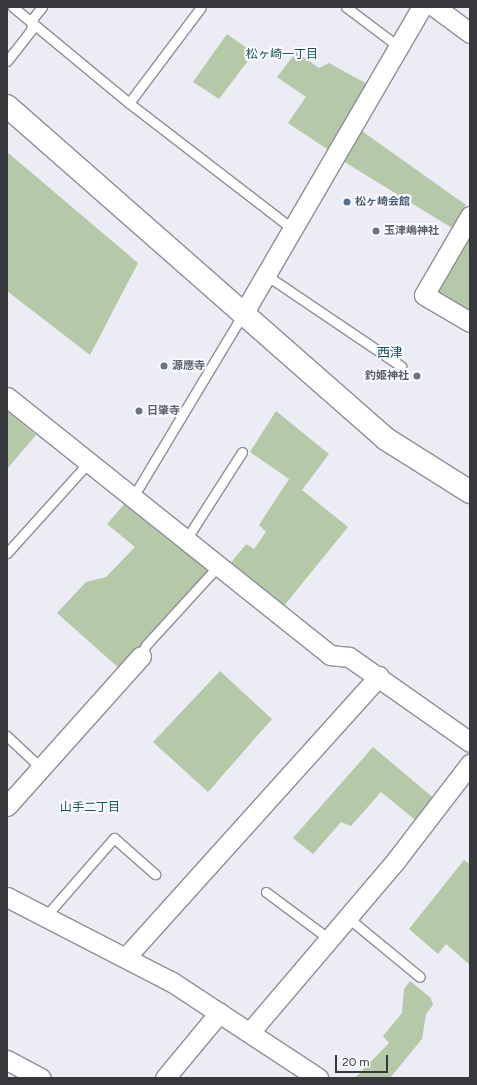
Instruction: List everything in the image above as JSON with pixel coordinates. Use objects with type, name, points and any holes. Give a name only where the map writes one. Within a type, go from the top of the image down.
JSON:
[{"type":"street","points":[[243,314],[294,230],[422,7]]},
{"type":"street","points":[[435,7],[470,33]]},
{"type":"street","points":[[7,106],[386,439],[470,492]]},
{"type":"street","points":[[470,216],[424,296],[470,322]]},
{"type":"street","points":[[7,397],[88,463],[220,564],[330,654],[349,657],[379,676],[470,742]]},
{"type":"street","points":[[7,806],[141,656]]},
{"type":"street","points":[[126,957],[379,676]]},
{"type":"street","points":[[250,1032],[347,918],[470,764]]},
{"type":"street","points":[[7,897],[126,957],[250,1032],[318,1078]]},
{"type":"street","points":[[165,1078],[219,1013]]},
{"type":"street","points":[[7,1060],[41,1078]]},
{"type":"lane","points":[[13,7],[130,103],[294,230]]},
{"type":"lane","points":[[7,61],[42,7]]},
{"type":"lane","points":[[130,103],[202,7]]},
{"type":"lane","points":[[346,7],[398,47]]},
{"type":"lane","points":[[266,275],[401,366]]},
{"type":"lane","points":[[133,497],[243,314]]},
{"type":"lane","points":[[187,538],[242,452]]},
{"type":"lane","points":[[7,553],[88,463]]},
{"type":"lane","points":[[141,656],[146,645],[220,564]]},
{"type":"lane","points":[[7,736],[41,768]]},
{"type":"lane","points":[[45,917],[114,838],[156,874]]},
{"type":"lane","points":[[266,892],[329,939]]},
{"type":"lane","points":[[347,918],[420,978]]},
{"type":"green space","points":[[227,34],[254,53],[219,99],[193,82]]},
{"type":"green space","points":[[296,52],[319,68],[329,63],[367,84],[330,151],[288,123],[306,97],[277,77]]},
{"type":"green space","points":[[359,129],[466,205],[452,228],[343,161]]},
{"type":"green space","points":[[7,152],[138,263],[90,355],[7,291]]},
{"type":"green space","points":[[470,230],[470,314],[438,295],[436,288]]},
{"type":"green space","points":[[7,411],[36,435],[7,469]]},
{"type":"green space","points":[[276,411],[329,454],[302,490],[348,527],[283,607],[230,564],[246,544],[254,549],[266,532],[259,525],[289,479],[250,452]]},
{"type":"green space","points":[[127,501],[214,566],[121,670],[57,613],[86,582],[106,577],[135,547],[107,524]]},
{"type":"green space","points":[[220,671],[272,719],[208,792],[153,742]]},
{"type":"green space","points":[[373,747],[436,800],[419,823],[381,792],[351,826],[341,822],[313,854],[293,838]]},
{"type":"green space","points":[[464,860],[470,864],[470,965],[446,944],[438,954],[409,929]]},
{"type":"green space","points":[[410,981],[431,998],[433,1005],[426,1014],[422,1039],[390,1078],[355,1078],[389,1043],[383,1036],[402,1013],[404,989]]},
{"type":"place","name":"松ヶ崎会館","points":[[347,202]]},
{"type":"place","name":"玉津嶋神社","points":[[376,231]]},
{"type":"place","name":"源應寺","points":[[164,366]]},
{"type":"place","name":"釣姫神社","points":[[417,376]]},
{"type":"place","name":"日肇寺","points":[[139,411]]},
{"type":"district","name":"松ヶ崎一丁目","points":[[282,55]]},
{"type":"district","name":"西津","points":[[390,353]]},
{"type":"district","name":"山手二丁目","points":[[90,808]]}]
